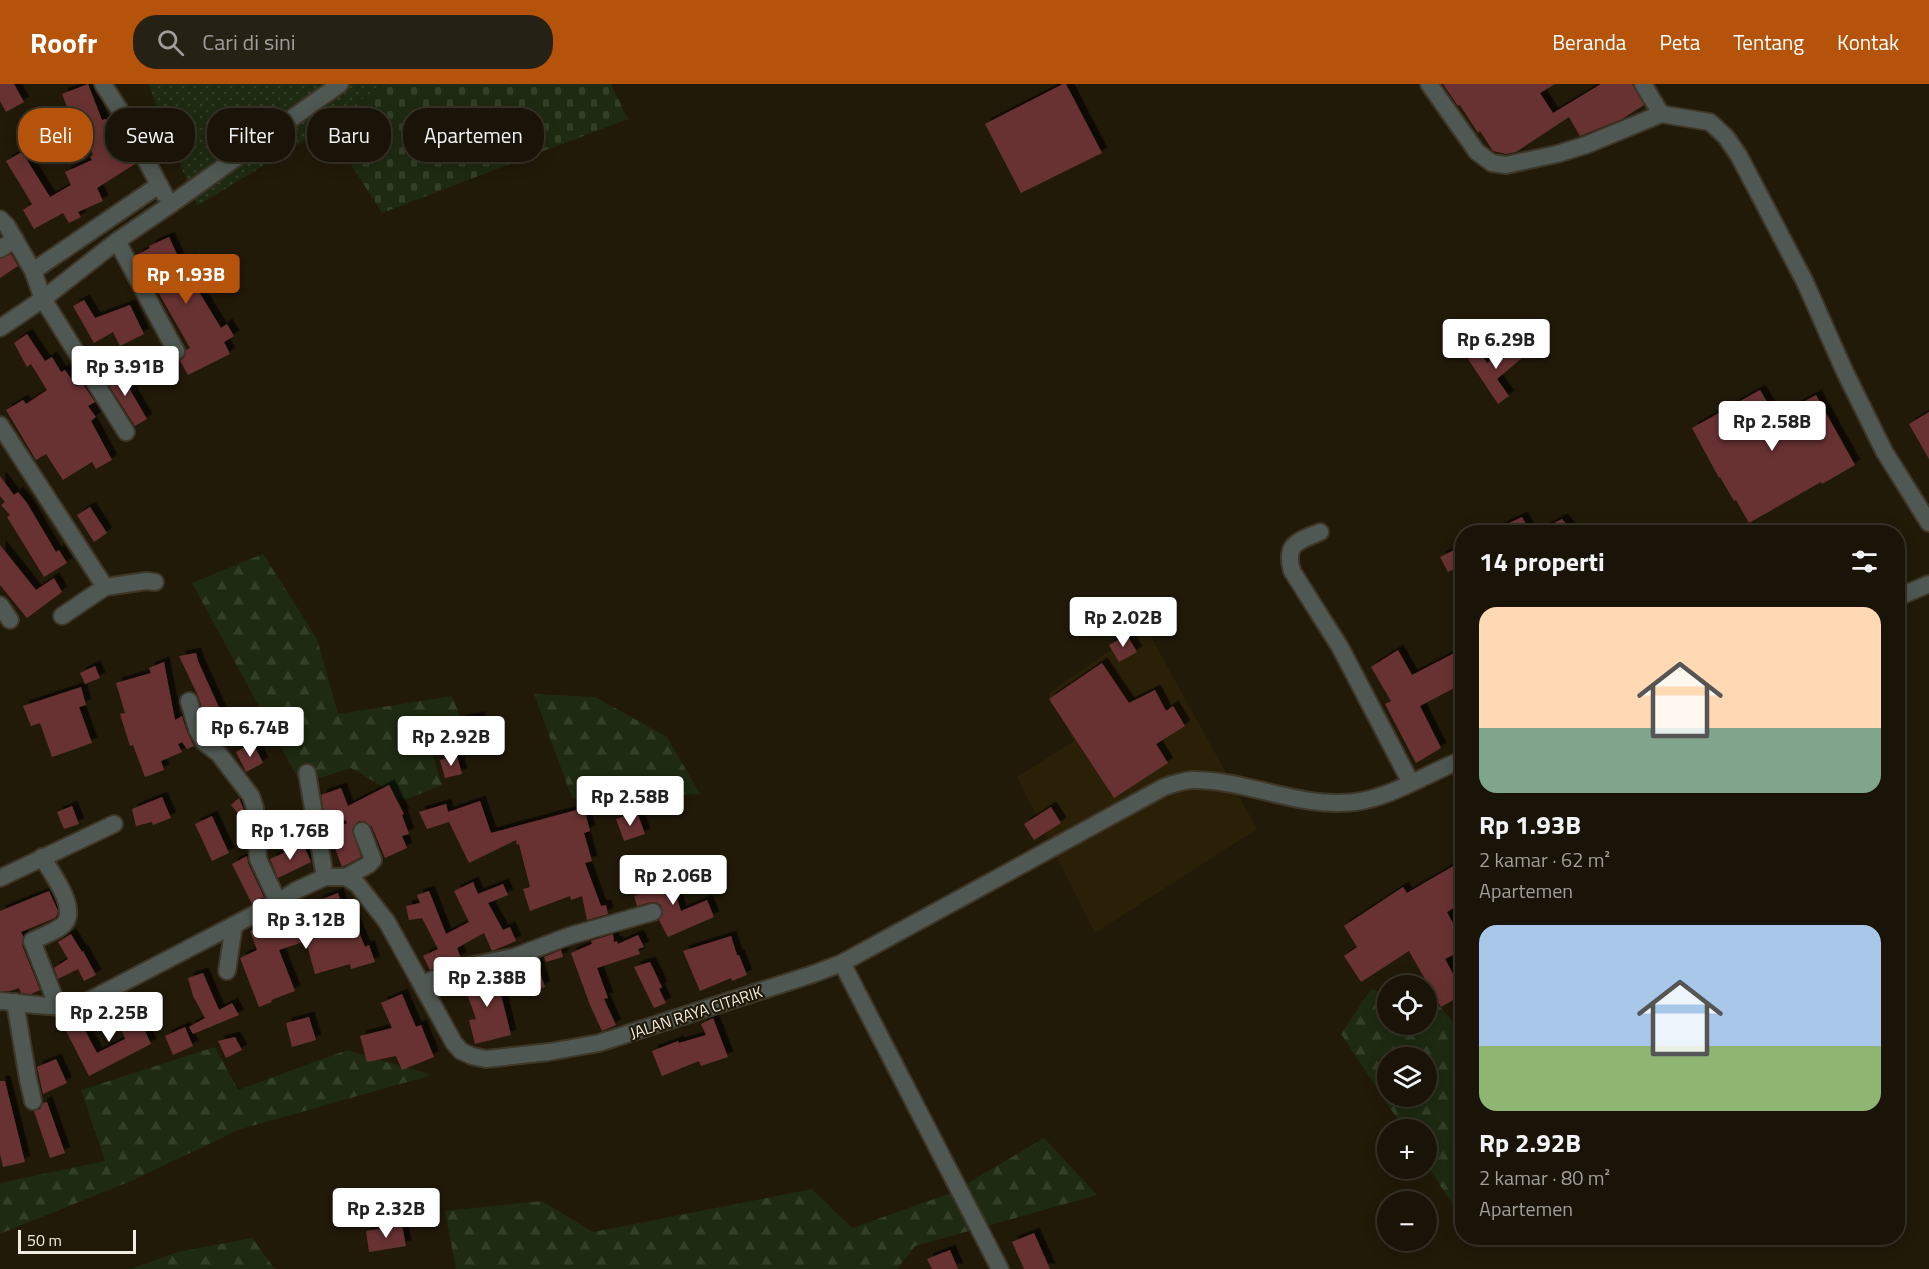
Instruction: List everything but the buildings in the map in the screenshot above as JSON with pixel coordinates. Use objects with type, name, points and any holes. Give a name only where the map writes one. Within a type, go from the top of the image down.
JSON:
[{"type":"street","points":[[102,84],[119,109],[170,206]]},
{"type":"street","points":[[0,328],[43,299],[117,241],[170,206],[340,84]]},
{"type":"street","points":[[1429,84],[1477,152],[1492,163],[1506,165],[1586,145],[1661,114],[1710,122],[1726,137],[1738,156],[1805,282],[1844,370],[1884,451],[1929,523]]},
{"type":"street","points":[[1643,84],[1661,114]]},
{"type":"street","points":[[33,271],[159,184]]},
{"type":"street","points":[[0,219],[8,226],[33,271],[43,299],[126,432]]},
{"type":"street","points":[[0,249],[15,239]]},
{"type":"street","points":[[117,241],[176,351]]},
{"type":"street","points":[[0,425],[105,587]]},
{"type":"street","points":[[1320,532],[1292,546],[1290,562],[1292,571],[1340,647],[1411,783]]},
{"type":"street","points":[[62,616],[105,587],[146,581],[154,582]]},
{"type":"street","points":[[1905,594],[1929,584]]},
{"type":"street","points":[[0,605],[10,621]]},
{"type":"street","points":[[189,701],[197,729],[204,742],[219,754],[251,796],[255,808],[255,841],[258,859],[278,902]]},
{"type":"street","name":"JALAN RAYA CITARIK","points":[[346,877],[357,884],[387,922],[454,1043],[461,1051],[486,1059],[549,1052],[599,1043],[842,963],[1164,787],[1188,780],[1213,781],[1305,800],[1354,802],[1376,797],[1455,763]]},
{"type":"street","points":[[307,773],[325,877]]},
{"type":"street","points":[[0,878],[114,824]]},
{"type":"street","points":[[33,1101],[8,1001],[58,1007],[86,1002],[297,890],[325,877],[346,877],[368,865],[373,860],[362,831]]},
{"type":"street","points":[[42,857],[66,898],[70,911],[68,920],[62,926],[32,941],[58,1007]]},
{"type":"street","points":[[422,984],[469,966],[514,957],[569,936],[653,912]]},
{"type":"street","points":[[227,972],[234,925]]},
{"type":"street","points":[[842,963],[1000,1269]]},
{"type":"shaded area","points":[[1145,626],[1257,829],[1095,933],[1017,777],[1074,741],[1049,693]]},
{"type":"green space","points":[[148,84],[382,84],[351,108],[307,108],[307,139],[295,146],[295,108],[207,108],[207,162],[269,162],[197,206],[179,162],[195,162],[195,108],[158,108]]},
{"type":"green space","points":[[382,84],[611,84],[628,119],[544,151],[544,108],[403,108],[403,162],[515,162],[382,213],[349,162],[391,162],[391,108],[351,108]]},
{"type":"green space","points":[[263,554],[317,639],[338,714],[452,696],[466,732],[433,756],[442,785],[405,800],[351,768],[301,784],[192,583]]},
{"type":"green space","points":[[534,694],[595,697],[667,737],[700,794],[572,798]]},
{"type":"green space","points":[[1371,989],[1377,990],[1377,1035],[1437,1035],[1437,1004],[1455,1024],[1455,1208],[1436,1179],[1437,1119],[1397,1119],[1389,1107],[1437,1107],[1437,1047],[1377,1047],[1377,1088],[1341,1034]]},
{"type":"green space","points":[[215,1047],[238,1090],[347,1050],[432,1075],[241,1129],[131,1181],[0,1234],[0,1183],[105,1161],[81,1090]]},
{"type":"green space","points":[[1044,1138],[1097,1195],[915,1246],[897,1269],[456,1269],[445,1211],[542,1201],[593,1232],[812,1189],[852,1228],[951,1193]]},
{"type":"green space","points":[[252,1238],[275,1269],[131,1269],[178,1252]]}]
